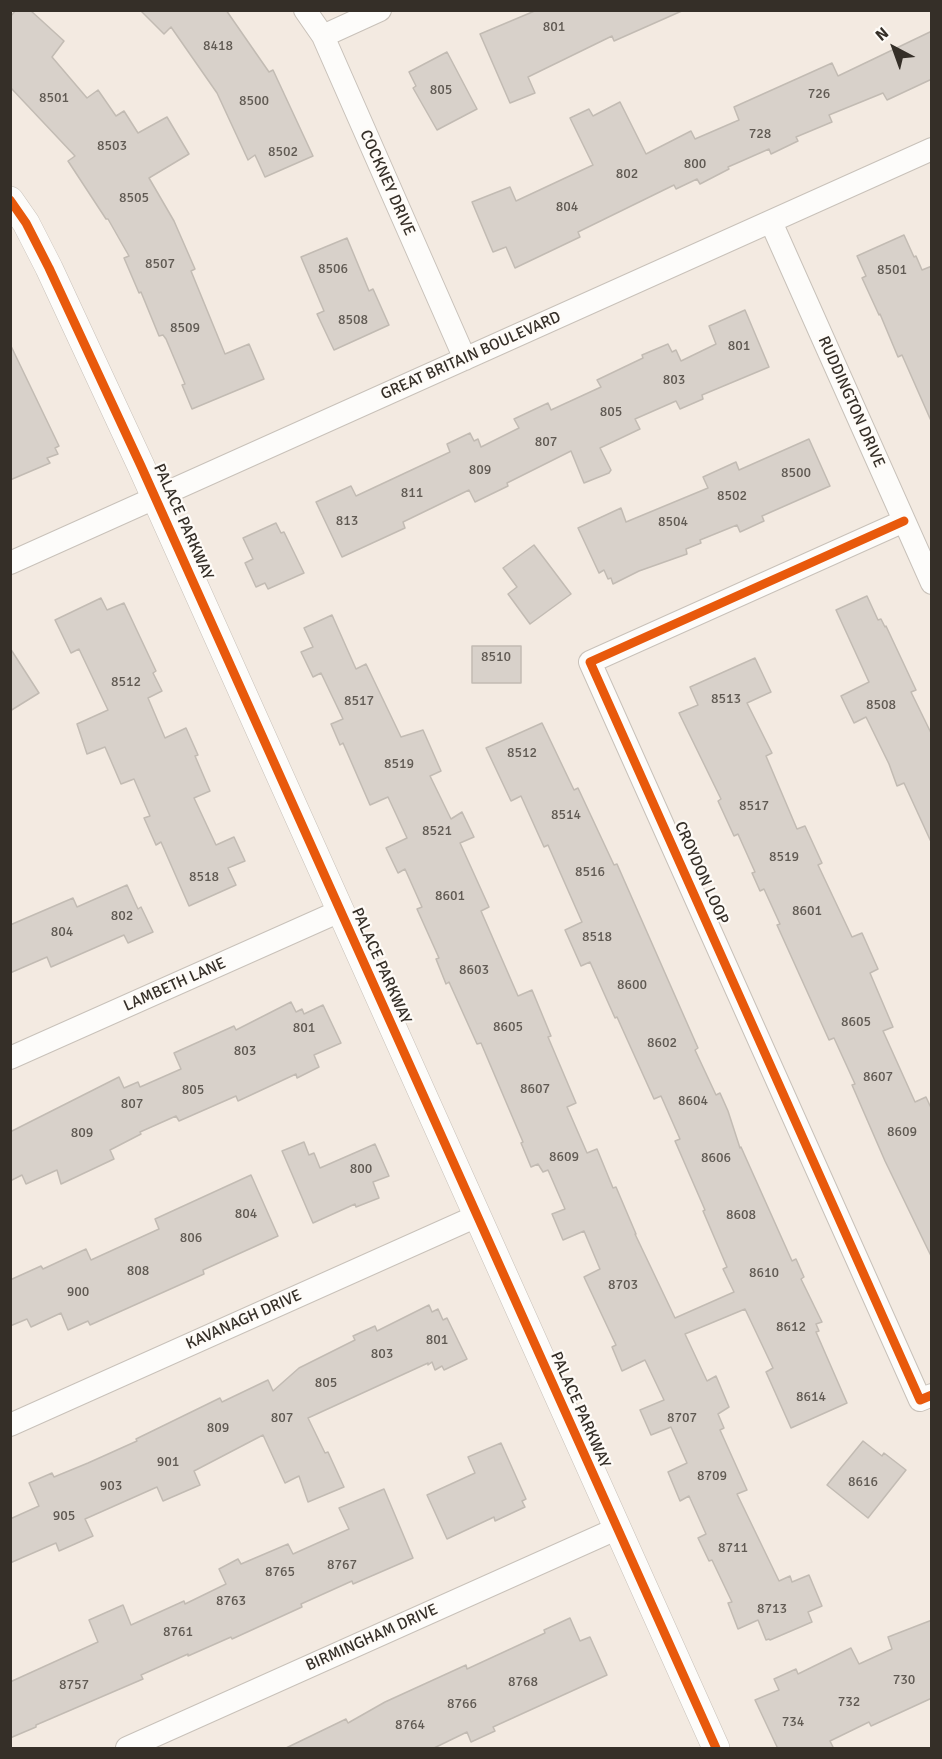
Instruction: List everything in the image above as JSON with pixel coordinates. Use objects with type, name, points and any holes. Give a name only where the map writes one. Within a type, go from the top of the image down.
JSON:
[{"type":"street","name":"COCKNEY DRIVE","points":[[305,10],[323,36],[465,359]]},
{"type":"street","points":[[323,36],[380,10]]},
{"type":"street","name":"GREAT BRITAIN BOULEVARD","points":[[10,563],[932,149]]},
{"type":"street","name":"PALACE PARKWAY","points":[[10,200],[26,223],[49,268],[155,496],[716,1749]]},
{"type":"street","name":"RUDDINGTON DRIVE","points":[[771,222],[932,583]]},
{"type":"street","name":"CROYDON LOOP","points":[[904,521],[590,662],[920,1400],[932,1395]]},
{"type":"street","name":"LAMBETH LANE","points":[[10,1058],[340,912]]},
{"type":"street","name":"KAVANAGH DRIVE","points":[[10,1425],[477,1216]]},
{"type":"street","name":"BIRMINGHAM DRIVE","points":[[127,1749],[616,1529]]},
{"type":"building","points":[[16,10],[30,10],[64,41],[52,57],[87,98],[98,90],[116,116],[124,111],[138,133],[167,117],[189,154],[149,178],[174,221],[195,269],[191,271],[225,354],[249,344],[264,379],[192,409],[182,385],[185,384],[166,339],[163,335],[159,336],[124,258],[129,256],[108,219],[68,161],[75,156],[10,87],[10,17]]},
{"type":"building","points":[[140,10],[226,10],[269,72],[273,70],[313,156],[265,177],[255,155],[248,160],[217,93],[171,27],[164,34]]},
{"type":"building","points":[[537,10],[684,10],[614,41],[612,36],[528,77],[535,93],[510,103],[480,34]]},
{"type":"building","points":[[932,31],[932,79],[887,100],[883,93],[829,115],[832,122],[796,137],[798,141],[771,154],[769,149],[728,167],[729,169],[700,184],[697,179],[676,189],[674,185],[578,232],[580,237],[515,268],[506,247],[493,252],[472,202],[510,187],[516,201],[593,165],[570,118],[589,109],[593,116],[620,102],[646,154],[691,131],[695,139],[739,120],[734,107],[832,63],[838,76]]},
{"type":"building","points":[[447,52],[477,109],[437,130],[413,88],[416,86],[409,72]]},
{"type":"building","points":[[904,235],[922,270],[932,266],[932,423],[902,355],[898,357],[862,278],[866,276],[857,256]]},
{"type":"building","points":[[347,238],[369,291],[373,289],[389,325],[334,350],[317,314],[324,311],[301,257]]},
{"type":"building","points":[[745,310],[769,367],[702,395],[703,399],[680,409],[676,401],[635,419],[640,429],[600,448],[611,470],[609,473],[584,483],[571,451],[475,502],[469,490],[403,522],[405,528],[342,557],[316,502],[351,486],[356,496],[450,452],[447,444],[470,433],[474,441],[478,439],[481,447],[519,428],[514,419],[548,403],[551,410],[601,387],[597,380],[643,358],[642,355],[668,344],[672,352],[676,350],[681,361],[716,344],[709,326]]},
{"type":"building","points":[[10,344],[59,446],[55,448],[58,454],[47,458],[50,463],[10,480]]},
{"type":"building","points":[[809,439],[830,486],[762,516],[764,521],[740,532],[737,525],[700,540],[701,543],[686,549],[687,554],[639,571],[613,584],[604,570],[599,573],[578,528],[621,508],[626,522],[708,488],[703,477],[736,462],[739,470]]},
{"type":"building","points":[[276,523],[281,533],[284,532],[304,573],[268,589],[265,583],[256,587],[245,563],[253,559],[243,538]]},
{"type":"building","points":[[534,545],[571,594],[530,624],[508,594],[517,587],[503,568]]},
{"type":"building","points":[[867,596],[878,620],[881,619],[886,626],[916,690],[911,692],[932,735],[932,844],[904,783],[897,786],[866,717],[854,723],[841,696],[869,682],[836,610]]},
{"type":"building","points":[[101,598],[107,610],[124,603],[156,671],[153,673],[162,691],[148,698],[165,738],[186,728],[210,791],[194,798],[216,845],[234,837],[245,861],[228,868],[236,885],[189,906],[161,842],[156,845],[144,818],[150,816],[134,779],[121,784],[105,747],[87,754],[77,724],[108,710],[79,649],[71,653],[55,620]]},
{"type":"building","points":[[332,615],[356,669],[366,664],[401,737],[423,730],[441,771],[430,776],[451,819],[462,812],[474,837],[460,843],[489,907],[481,911],[518,996],[532,990],[551,1036],[548,1037],[576,1103],[567,1107],[587,1153],[597,1149],[613,1188],[616,1187],[635,1234],[675,1318],[734,1292],[723,1269],[727,1267],[675,1141],[680,1139],[661,1096],[654,1099],[590,962],[581,966],[565,930],[582,922],[548,845],[544,847],[521,796],[511,801],[486,748],[542,723],[574,790],[578,788],[614,865],[617,864],[698,1048],[695,1050],[716,1095],[720,1093],[740,1148],[792,1261],[796,1259],[804,1277],[801,1279],[822,1322],[816,1324],[819,1331],[816,1332],[847,1403],[791,1428],[766,1372],[773,1368],[745,1309],[685,1334],[707,1381],[716,1376],[729,1407],[718,1414],[724,1428],[720,1430],[747,1490],[737,1494],[779,1581],[790,1576],[792,1582],[809,1575],[822,1606],[808,1612],[812,1622],[770,1640],[766,1640],[758,1620],[738,1629],[728,1603],[732,1602],[712,1560],[709,1561],[698,1538],[706,1534],[689,1496],[680,1501],[668,1472],[687,1463],[671,1427],[651,1435],[640,1410],[664,1400],[645,1360],[622,1371],[612,1347],[616,1345],[584,1277],[600,1269],[584,1231],[563,1240],[552,1214],[565,1209],[548,1170],[543,1172],[538,1164],[531,1167],[521,1143],[523,1142],[481,1043],[477,1044],[449,982],[446,984],[436,959],[439,958],[417,909],[422,907],[405,869],[398,873],[386,848],[407,838],[388,797],[370,805],[343,743],[340,745],[331,724],[343,719],[321,673],[313,677],[301,652],[313,647],[304,628]]},
{"type":"building","points":[[472,646],[521,646],[521,683],[472,683]]},
{"type":"building","points":[[10,648],[39,693],[10,711]]},
{"type":"building","points":[[755,658],[771,692],[747,703],[772,753],[766,756],[797,829],[805,826],[822,863],[818,865],[852,937],[862,933],[878,969],[870,973],[893,1027],[883,1031],[915,1102],[926,1097],[932,1110],[932,1258],[885,1161],[834,1038],[829,1040],[777,925],[780,924],[764,889],[760,891],[752,873],[755,872],[738,834],[734,836],[718,801],[721,799],[679,713],[698,705],[690,687]]},
{"type":"building","points":[[127,885],[138,909],[141,907],[153,932],[128,943],[124,935],[51,967],[47,957],[10,973],[10,925],[73,898],[77,907]]},
{"type":"building","points":[[291,1002],[296,1012],[302,1009],[304,1014],[323,1005],[341,1043],[314,1055],[319,1067],[297,1078],[296,1074],[238,1101],[236,1096],[179,1121],[176,1116],[140,1132],[141,1134],[110,1150],[114,1159],[61,1184],[57,1170],[26,1184],[22,1175],[10,1181],[10,1132],[119,1077],[124,1088],[138,1082],[140,1087],[181,1069],[174,1053],[234,1026],[236,1030]]},
{"type":"building","points":[[304,1142],[309,1155],[314,1153],[320,1168],[375,1144],[389,1176],[373,1182],[379,1198],[356,1207],[355,1204],[313,1223],[282,1151]]},
{"type":"building","points":[[251,1175],[278,1236],[203,1270],[204,1274],[90,1325],[88,1321],[68,1330],[61,1313],[31,1327],[27,1319],[10,1326],[10,1280],[41,1266],[43,1269],[86,1249],[91,1260],[159,1229],[155,1219]]},
{"type":"building","points":[[429,1305],[432,1312],[438,1309],[443,1320],[447,1318],[467,1359],[444,1370],[442,1366],[435,1370],[432,1362],[428,1365],[428,1363],[308,1418],[325,1453],[328,1452],[344,1487],[308,1502],[299,1476],[285,1483],[263,1435],[194,1471],[200,1485],[163,1501],[157,1487],[85,1519],[93,1536],[59,1551],[56,1543],[10,1563],[10,1519],[39,1506],[29,1483],[52,1473],[54,1477],[88,1463],[137,1441],[136,1439],[220,1398],[222,1402],[268,1380],[273,1391],[299,1368],[355,1340],[353,1336],[375,1326],[377,1331]]},
{"type":"building","points":[[863,1441],[882,1456],[884,1453],[906,1470],[868,1518],[827,1485]]},
{"type":"building","points":[[501,1443],[526,1499],[522,1501],[525,1507],[495,1521],[494,1517],[447,1539],[427,1495],[475,1473],[468,1457]]},
{"type":"building","points":[[384,1489],[413,1558],[353,1584],[352,1581],[232,1639],[231,1637],[188,1656],[188,1654],[141,1675],[143,1679],[10,1738],[10,1682],[98,1642],[89,1620],[123,1605],[131,1625],[184,1601],[185,1604],[226,1584],[219,1569],[238,1559],[241,1564],[288,1544],[293,1554],[349,1529],[339,1508]]},
{"type":"building","points":[[570,1618],[580,1641],[590,1637],[607,1675],[493,1727],[495,1731],[471,1742],[467,1732],[432,1749],[284,1749],[346,1719],[348,1723],[385,1702],[466,1665],[467,1669],[545,1633],[544,1630]]},
{"type":"building","points":[[932,1620],[932,1698],[871,1726],[869,1722],[830,1741],[834,1749],[778,1749],[755,1700],[779,1690],[774,1679],[796,1669],[798,1674],[851,1648],[859,1664],[892,1649],[888,1637]]},
{"type":"cycle path","points":[[10,200],[26,223],[49,268],[141,466],[716,1748]]},
{"type":"cycle path","points":[[904,521],[590,662],[920,1400],[932,1395]]}]
